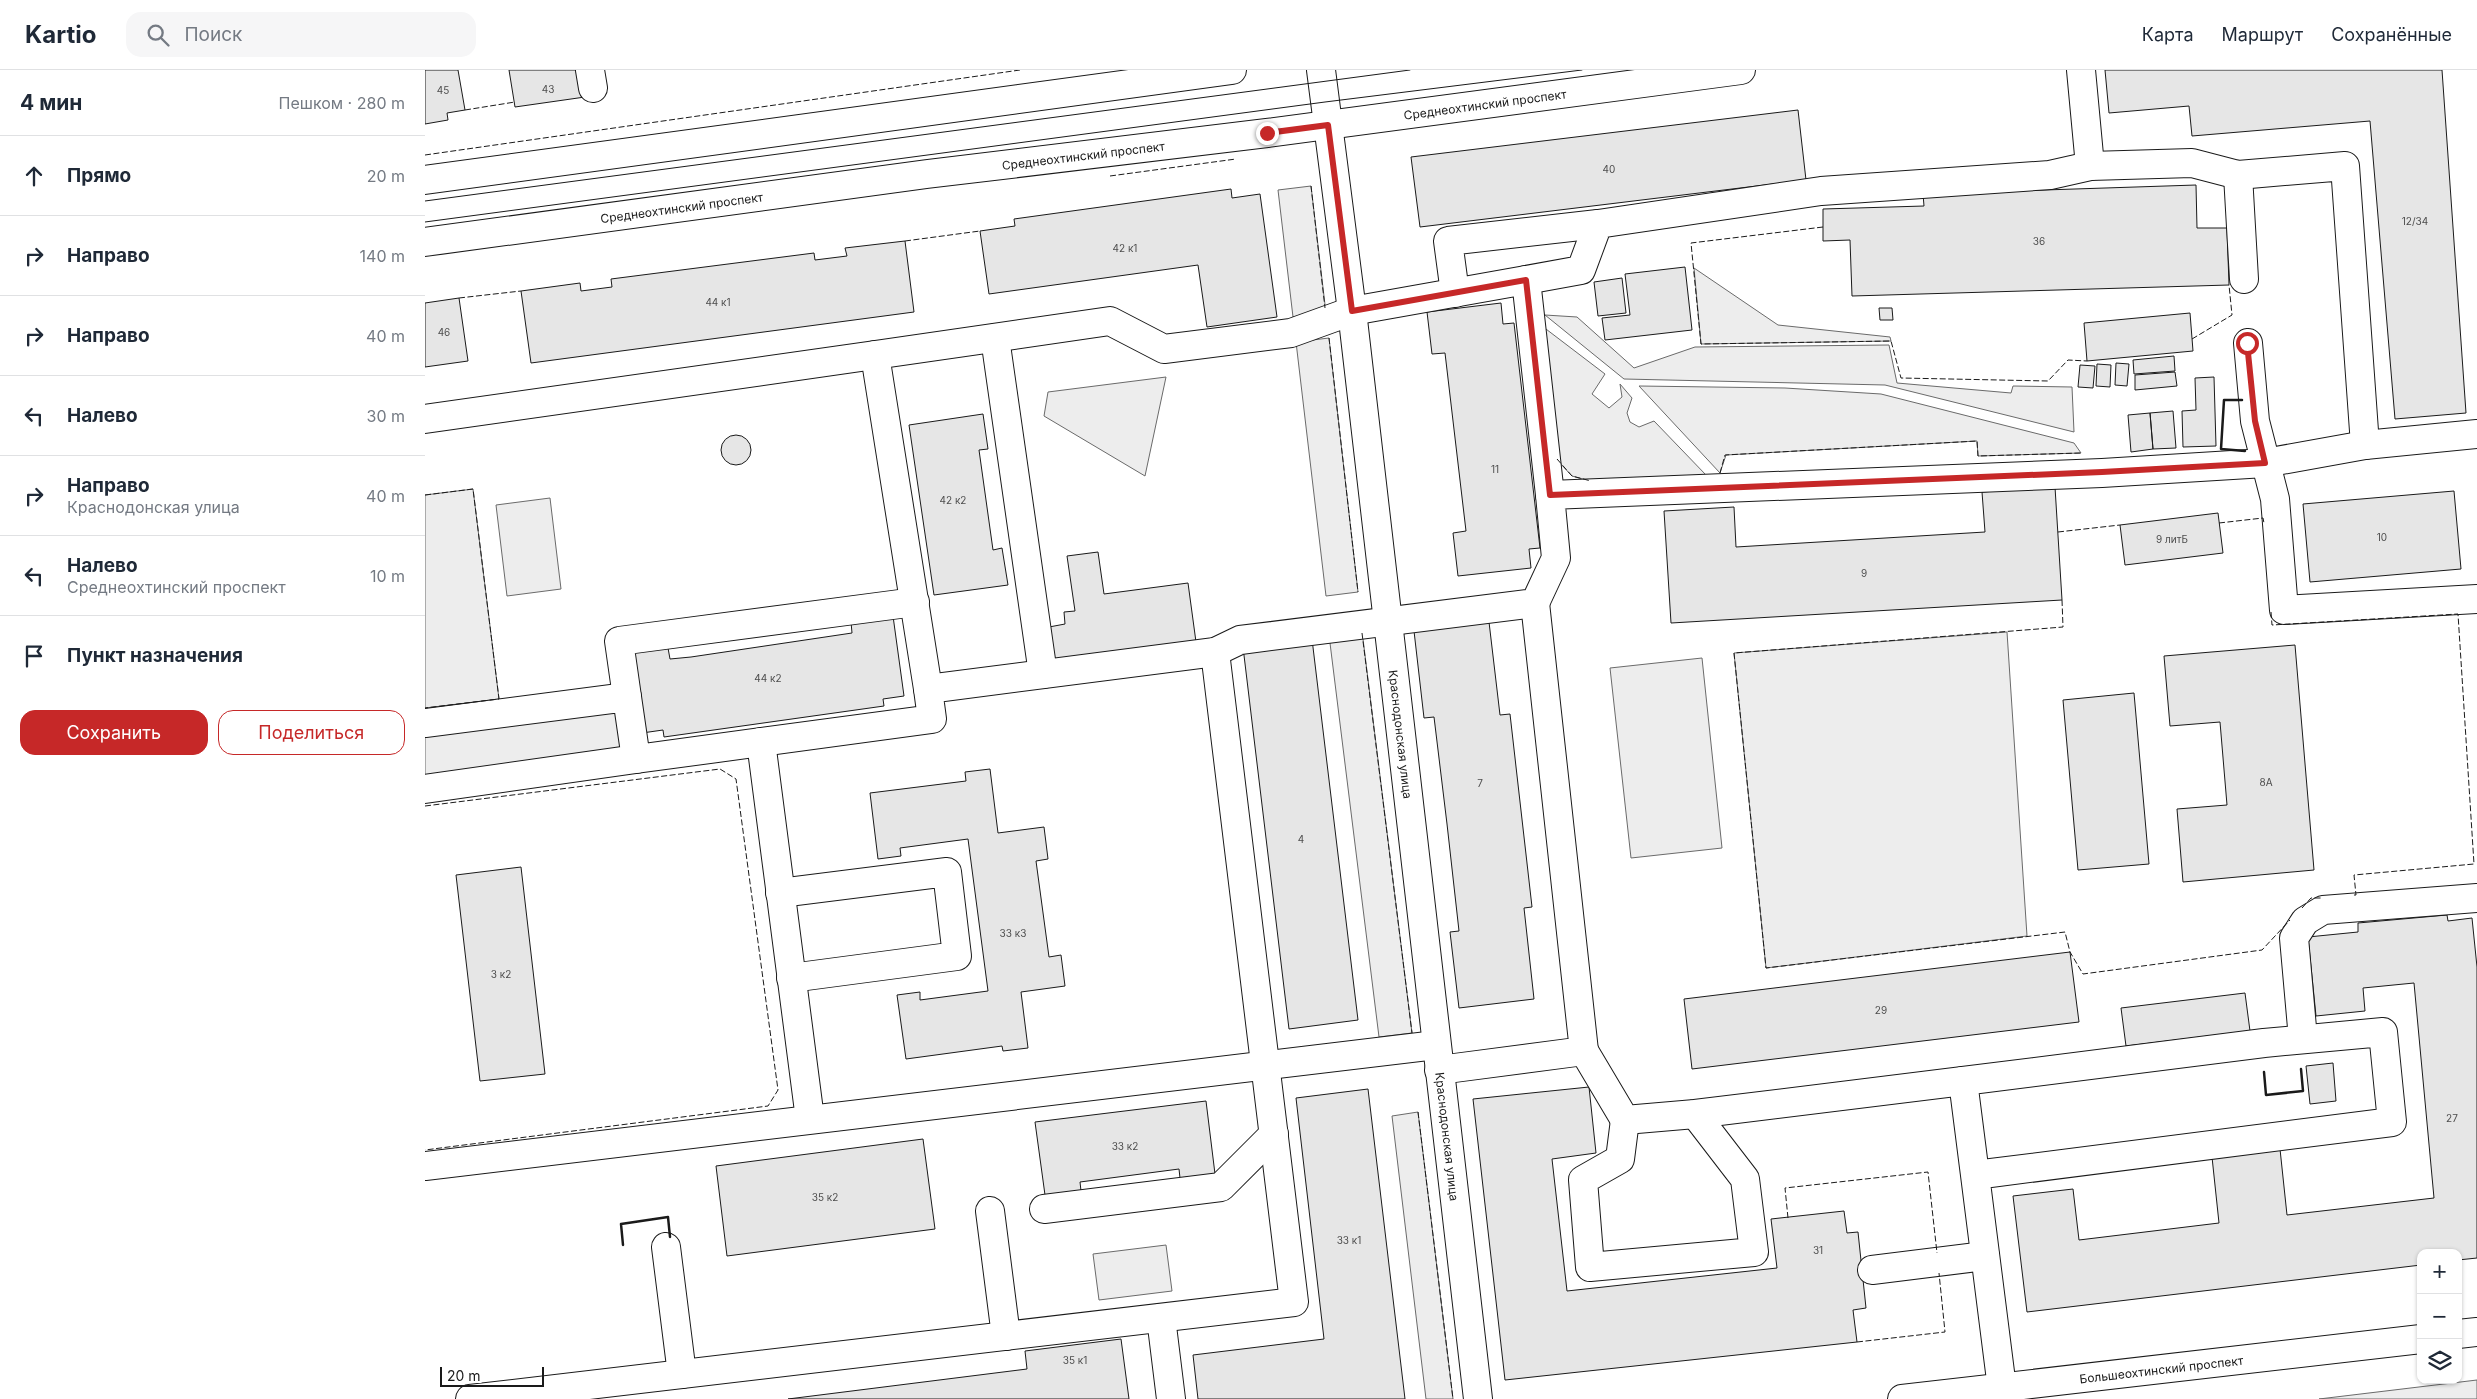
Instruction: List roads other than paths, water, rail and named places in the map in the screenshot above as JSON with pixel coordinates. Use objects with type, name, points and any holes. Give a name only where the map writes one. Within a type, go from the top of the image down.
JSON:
[{"type":"main road","points":[[425,180],[1232,70]]},
{"type":"main road","name":"Краснодонская улица","points":[[1321,70],[1352,311],[1478,1399]]},
{"type":"main road","name":"Среднеохтинский проспект","points":[[425,242],[927,174],[1328,125],[1741,70]]},
{"type":"main road","points":[[2081,70],[2089,166]]},
{"type":"main road","points":[[1455,292],[1448,241],[1598,224],[1821,191],[2050,176],[2089,166],[2192,163],[2238,175],[2345,166],[2365,444]]},
{"type":"main road","points":[[2238,175],[2244,279]]},
{"type":"main road","points":[[425,419],[1111,321],[1164,349],[1291,333],[1352,311],[1581,270],[1598,224]]},
{"type":"main road","points":[[1526,280],[1550,495],[1555,558],[1535,603],[1584,1051],[1625,1120],[1620,1159],[1583,1180],[1591,1267],[1754,1252],[1745,1179],[1695,1114]]},
{"type":"main road","points":[[995,338],[1043,674]]},
{"type":"main road","points":[[2247,343],[2255,421],[2275,499],[2284,610],[2477,599]]},
{"type":"main road","points":[[425,788],[933,719],[875,355]]},
{"type":"main road","points":[[1550,495],[2093,473],[2265,463],[2365,444],[2477,434]]},
{"type":"main road","points":[[636,758],[619,641],[915,602]]},
{"type":"main road","points":[[928,688],[1215,652],[1240,640],[1535,603]]},
{"type":"main road","points":[[470,1399],[525,1396],[682,1374],[1295,1302],[1215,652]]},
{"type":"main road","points":[[425,723],[627,697]]},
{"type":"main road","points":[[761,742],[810,1119]]},
{"type":"main road","points":[[780,893],[947,872],[957,956],[791,978]]},
{"type":"main road","points":[[2303,1040],[2294,938],[2305,921],[2323,910],[2477,898]]},
{"type":"main road","points":[[1625,1120],[1695,1114],[2303,1040],[2383,1032],[2391,1122],[1975,1175]]},
{"type":"main road","points":[[425,1166],[1265,1066],[1584,1051]]},
{"type":"main road","points":[[1963,1081],[2002,1388]]},
{"type":"main road","points":[[1044,1209],[1221,1187],[1274,1134]]},
{"type":"main road","points":[[990,1211],[1006,1336]]},
{"type":"main road","points":[[666,1247],[682,1374]]},
{"type":"main road","points":[[1871,1270],[1985,1256]]},
{"type":"main road","points":[[1161,1318],[1171,1399]]},
{"type":"main road","points":[[2462,1334],[2477,1332]]},
{"type":"main road","name":"Большеохтинский проспект","points":[[1902,1399],[2417,1339]]},
{"type":"tram line","points":[[425,201],[1410,70]]},
{"type":"tram line","points":[[425,222],[1325,102],[1582,70]]}]
